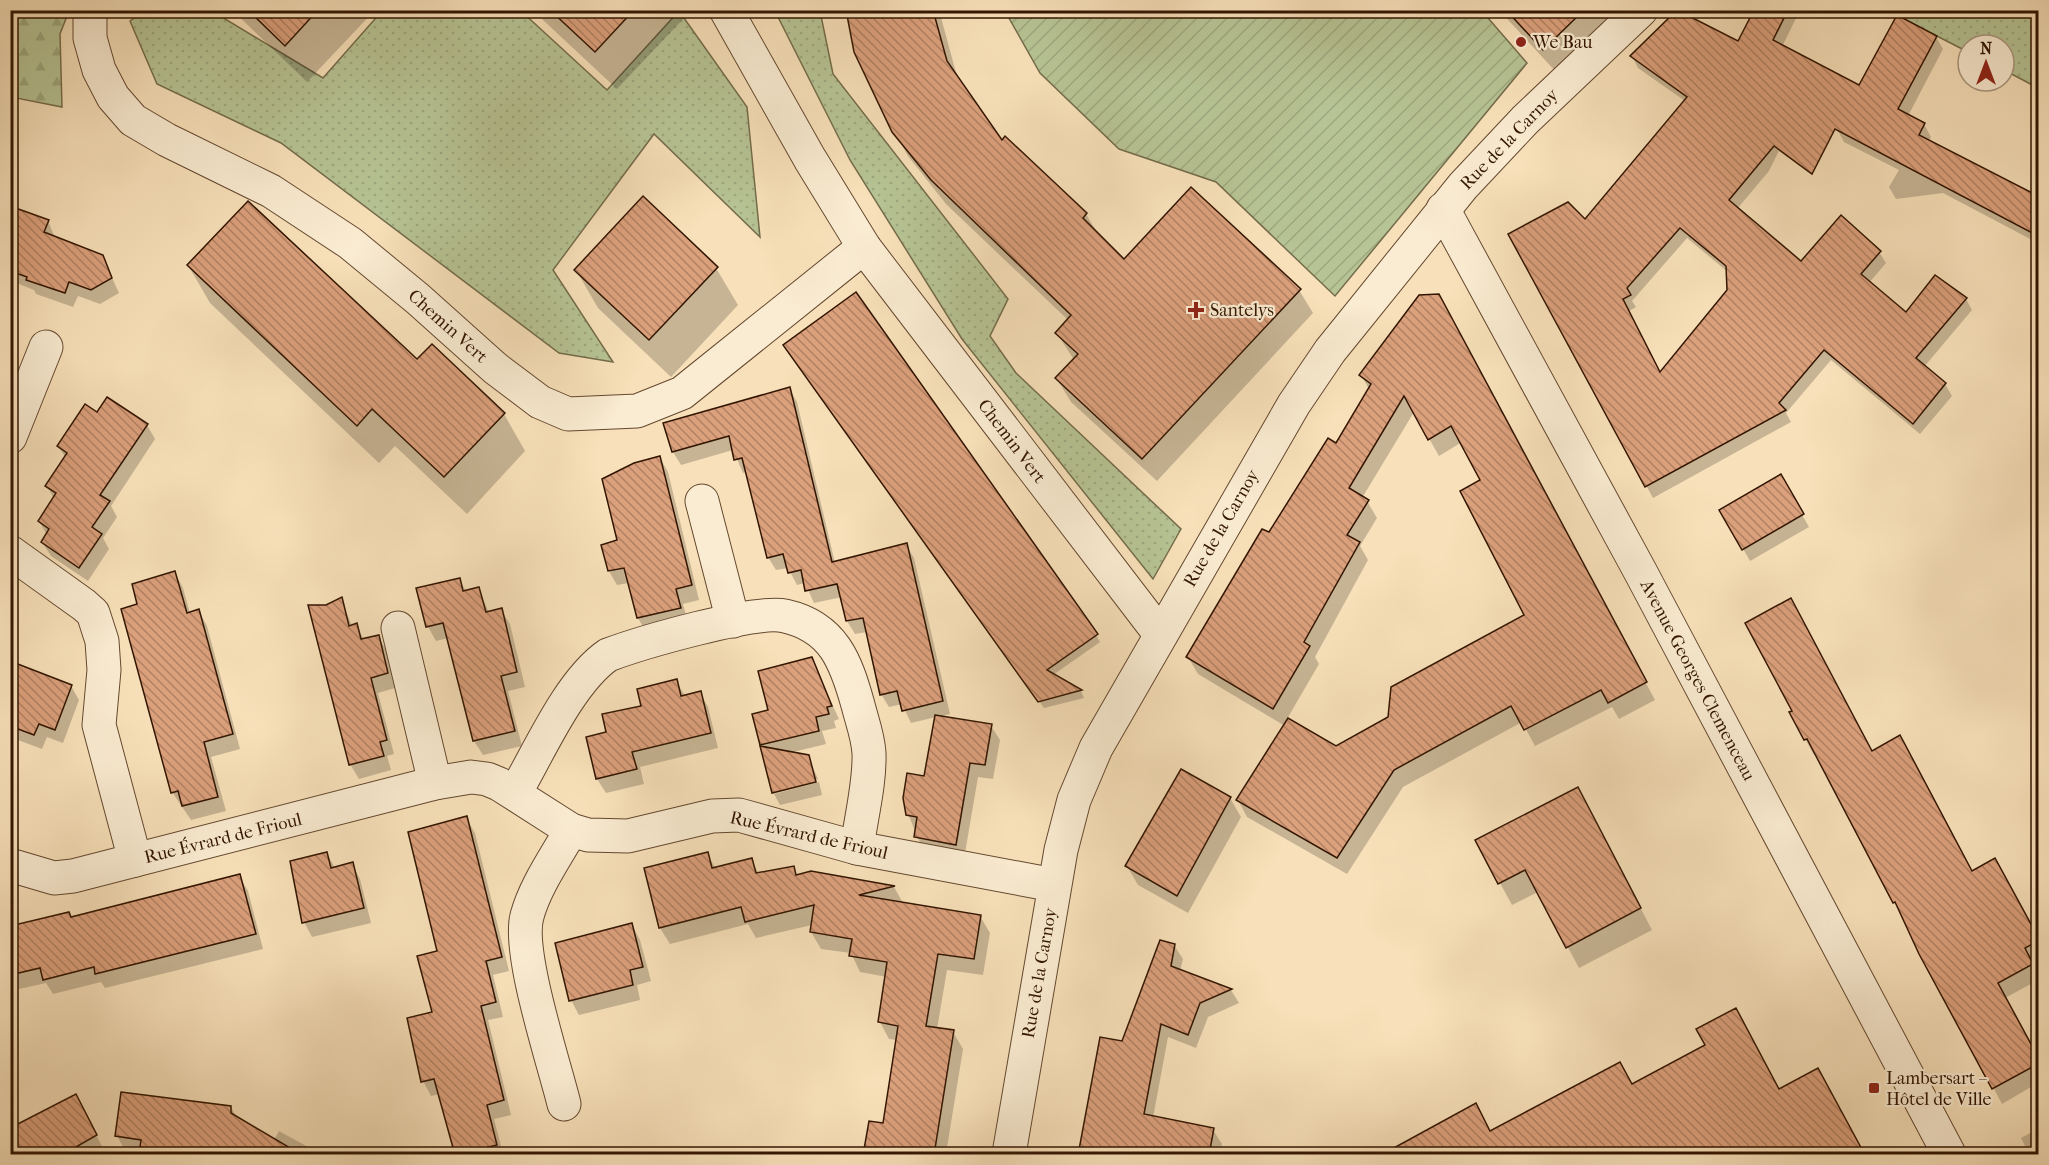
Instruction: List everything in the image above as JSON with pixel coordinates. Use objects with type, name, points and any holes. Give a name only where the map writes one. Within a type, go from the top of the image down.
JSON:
[{"type":"street","name":"Chemin Vert","points":[[90,10],[90,38],[99,70],[114,97],[133,120],[167,140],[271,191],[350,243],[418,298],[504,375],[540,402],[568,414],[637,411],[682,393],[864,247]]},
{"type":"street","name":"Chemin Vert","points":[[726,10],[799,141],[864,247],[1160,634]]},
{"type":"street","name":"Rue de la Carnoy","points":[[1009,1155],[1054,885],[1068,821],[1089,763],[1160,634],[1294,404],[1330,351],[1443,209],[1525,120],[1641,10]]},
{"type":"street","name":"Avenue Georges Clemenceau","points":[[1443,209],[1640,571],[1949,1155]]},
{"type":"street","points":[[10,437],[46,347]]},
{"type":"street","points":[[702,501],[733,621]]},
{"type":"street","points":[[10,552],[84,605],[93,614],[99,627],[104,655],[99,725],[135,860]]},
{"type":"street","points":[[515,794],[577,685],[597,663],[622,650],[756,615],[785,616],[810,626],[841,654],[847,665],[867,737],[869,755],[857,848]]},
{"type":"street","points":[[398,628],[435,783]]},
{"type":"street","name":"Rue Évrard de Frioul","points":[[10,865],[54,878],[73,876],[435,783],[471,777],[487,779],[515,794],[570,830],[588,835],[615,837],[642,833],[712,816],[739,814],[857,848],[1054,885]]},
{"type":"street","points":[[564,1104],[528,962],[524,929],[536,896],[570,830]]},
{"type":"green space","points":[[10,11],[69,11],[60,34],[62,107],[11,97]]},
{"type":"green space","points":[[145,11],[212,11],[323,78],[382,11],[521,11],[607,90],[679,11],[747,107],[760,237],[654,134],[553,270],[613,362],[559,353],[281,143],[157,84],[130,21]]},
{"type":"green space","points":[[775,11],[820,11],[833,74],[1008,299],[990,336],[1016,373],[1181,529],[1153,579],[962,339],[850,160]]},
{"type":"green space","points":[[1005,11],[1482,11],[1527,63],[1335,296],[1216,182],[1119,149],[1040,73]]},
{"type":"green space","points":[[1888,11],[2038,11],[2038,88],[2016,76],[2016,33],[1956,33],[1956,46]]},
{"type":"building","points":[[248,10],[318,10],[285,46]]},
{"type":"building","points":[[550,10],[634,10],[595,52]]},
{"type":"building","points":[[846,10],[933,10],[947,61],[1002,140],[1005,136],[1087,213],[1083,218],[1124,259],[1191,187],[1301,289],[1142,459],[1055,378],[1078,354],[1055,333],[1071,315],[931,180],[892,132],[854,52]]},
{"type":"building","points":[[1506,10],[1584,10],[1543,50]]},
{"type":"building","points":[[1677,10],[1738,41],[1754,10],[1788,10],[1773,40],[1859,85],[1897,15],[1937,36],[1898,109],[1925,123],[1919,135],[2038,196],[2038,236],[1835,129],[1812,174],[1774,146],[1729,200],[1801,261],[1841,215],[1881,251],[1861,274],[1906,312],[1935,275],[1967,298],[1916,358],[1946,383],[1913,424],[1824,350],[1779,403],[1786,410],[1645,487],[1508,234],[1568,202],[1585,219],[1687,97],[1630,56]],"holes":[[[1680,228],[1726,266],[1727,290],[1660,372],[1623,299],[1631,295],[1627,288]]]},
{"type":"building","points":[[643,196],[718,267],[649,340],[574,270]]},
{"type":"building","points":[[248,201],[417,359],[432,344],[505,413],[444,477],[372,409],[357,426],[187,265]]},
{"type":"building","points":[[10,206],[49,220],[44,232],[103,255],[112,278],[91,290],[69,282],[65,293],[26,280],[27,277],[10,271]]},
{"type":"building","points":[[856,292],[1098,634],[1047,670],[1082,690],[1038,702],[783,345]]},
{"type":"building","points":[[1439,294],[1647,682],[1608,703],[1601,690],[1524,730],[1511,706],[1394,770],[1337,858],[1236,800],[1288,718],[1336,746],[1388,717],[1391,687],[1524,615],[1460,491],[1480,480],[1451,426],[1428,440],[1404,396],[1349,488],[1369,500],[1347,535],[1360,542],[1304,642],[1310,646],[1273,709],[1186,657],[1262,529],[1269,532],[1328,438],[1336,443],[1371,384],[1359,375],[1419,295]]},
{"type":"building","points":[[790,387],[832,562],[907,543],[943,701],[902,711],[897,691],[880,695],[863,618],[846,621],[837,584],[805,591],[801,570],[788,573],[783,554],[767,558],[742,458],[734,460],[729,436],[672,452],[663,423]]},
{"type":"building","points":[[107,397],[148,424],[100,495],[110,501],[92,527],[102,534],[79,568],[41,542],[49,529],[38,521],[56,493],[45,486],[67,453],[57,446],[85,404],[97,412]]},
{"type":"building","points":[[660,456],[692,585],[676,589],[681,608],[637,618],[624,568],[608,571],[601,545],[617,540],[602,479],[634,463]]},
{"type":"building","points":[[1781,474],[1804,514],[1742,550],[1719,510]]},
{"type":"building","points":[[175,571],[187,613],[199,609],[233,734],[204,742],[218,797],[182,806],[178,791],[171,793],[121,609],[137,604],[132,584]]},
{"type":"building","points":[[460,578],[463,591],[479,587],[486,612],[502,608],[517,672],[501,676],[515,731],[473,741],[443,623],[426,627],[416,588]]},
{"type":"building","points":[[342,597],[349,626],[357,623],[361,639],[379,635],[388,673],[371,678],[387,740],[380,742],[384,756],[349,765],[308,605],[326,605]]},
{"type":"building","points":[[1791,598],[1872,751],[1900,735],[1972,871],[1995,858],[2038,937],[2038,941],[2025,948],[2033,964],[1998,983],[2038,1057],[2038,1064],[1992,1089],[1919,954],[1895,902],[1893,903],[1807,739],[1804,740],[1789,712],[1792,711],[1745,623]]},
{"type":"building","points":[[812,657],[832,706],[827,707],[829,714],[816,717],[819,731],[760,745],[752,714],[768,710],[758,671]]},
{"type":"building","points":[[10,661],[72,685],[55,730],[39,724],[34,735],[10,726]]},
{"type":"building","points":[[677,679],[681,696],[701,691],[711,733],[632,752],[637,769],[596,779],[586,737],[606,732],[602,714],[641,706],[637,689]]},
{"type":"building","points":[[935,715],[992,724],[985,765],[970,763],[956,845],[914,837],[917,817],[906,815],[903,798],[907,773],[924,776]]},
{"type":"building","points":[[760,746],[809,755],[816,782],[772,793]]},
{"type":"building","points":[[1181,769],[1231,797],[1177,896],[1125,866]]},
{"type":"building","points":[[1578,787],[1641,908],[1566,948],[1525,870],[1498,884],[1475,840]]},
{"type":"building","points":[[467,816],[502,957],[486,961],[496,1002],[481,1006],[504,1100],[487,1105],[497,1145],[455,1155],[434,1079],[421,1082],[407,1018],[432,1012],[417,956],[437,951],[408,832]]},
{"type":"building","points":[[327,852],[331,868],[353,862],[364,908],[302,923],[290,861]]},
{"type":"building","points":[[708,852],[712,868],[752,858],[756,873],[794,866],[796,875],[811,871],[895,886],[859,895],[981,915],[974,959],[938,954],[926,1026],[954,1030],[934,1155],[863,1155],[869,1121],[883,1123],[898,1026],[878,1022],[887,962],[849,956],[852,939],[810,932],[814,905],[745,922],[741,907],[659,928],[644,868]]},
{"type":"building","points":[[240,874],[256,934],[95,974],[94,967],[43,980],[40,968],[10,975],[10,926],[69,912],[71,917]]},
{"type":"building","points":[[632,923],[643,967],[630,970],[633,985],[569,1001],[555,943]]},
{"type":"building","points":[[1160,940],[1175,944],[1171,966],[1232,989],[1200,1003],[1188,1035],[1161,1024],[1144,1114],[1214,1128],[1209,1155],[1078,1155],[1100,1037],[1122,1041]]},
{"type":"building","points":[[1736,1008],[1779,1089],[1818,1068],[1865,1155],[1381,1155],[1476,1103],[1490,1131],[1620,1062],[1632,1084],[1705,1045],[1696,1029]]},
{"type":"building","points":[[121,1092],[231,1106],[231,1113],[302,1155],[201,1155],[140,1147],[141,1140],[115,1136]]},
{"type":"building","points":[[76,1094],[97,1135],[62,1155],[10,1155],[10,1128]]},
{"type":"place","name":"We Bau","points":[[1521,42]]},
{"type":"place","name":"Santelys","points":[[1196,310]]},
{"type":"place","name":"Lambersart – Hôtel de Ville","points":[[1874,1088]]}]
